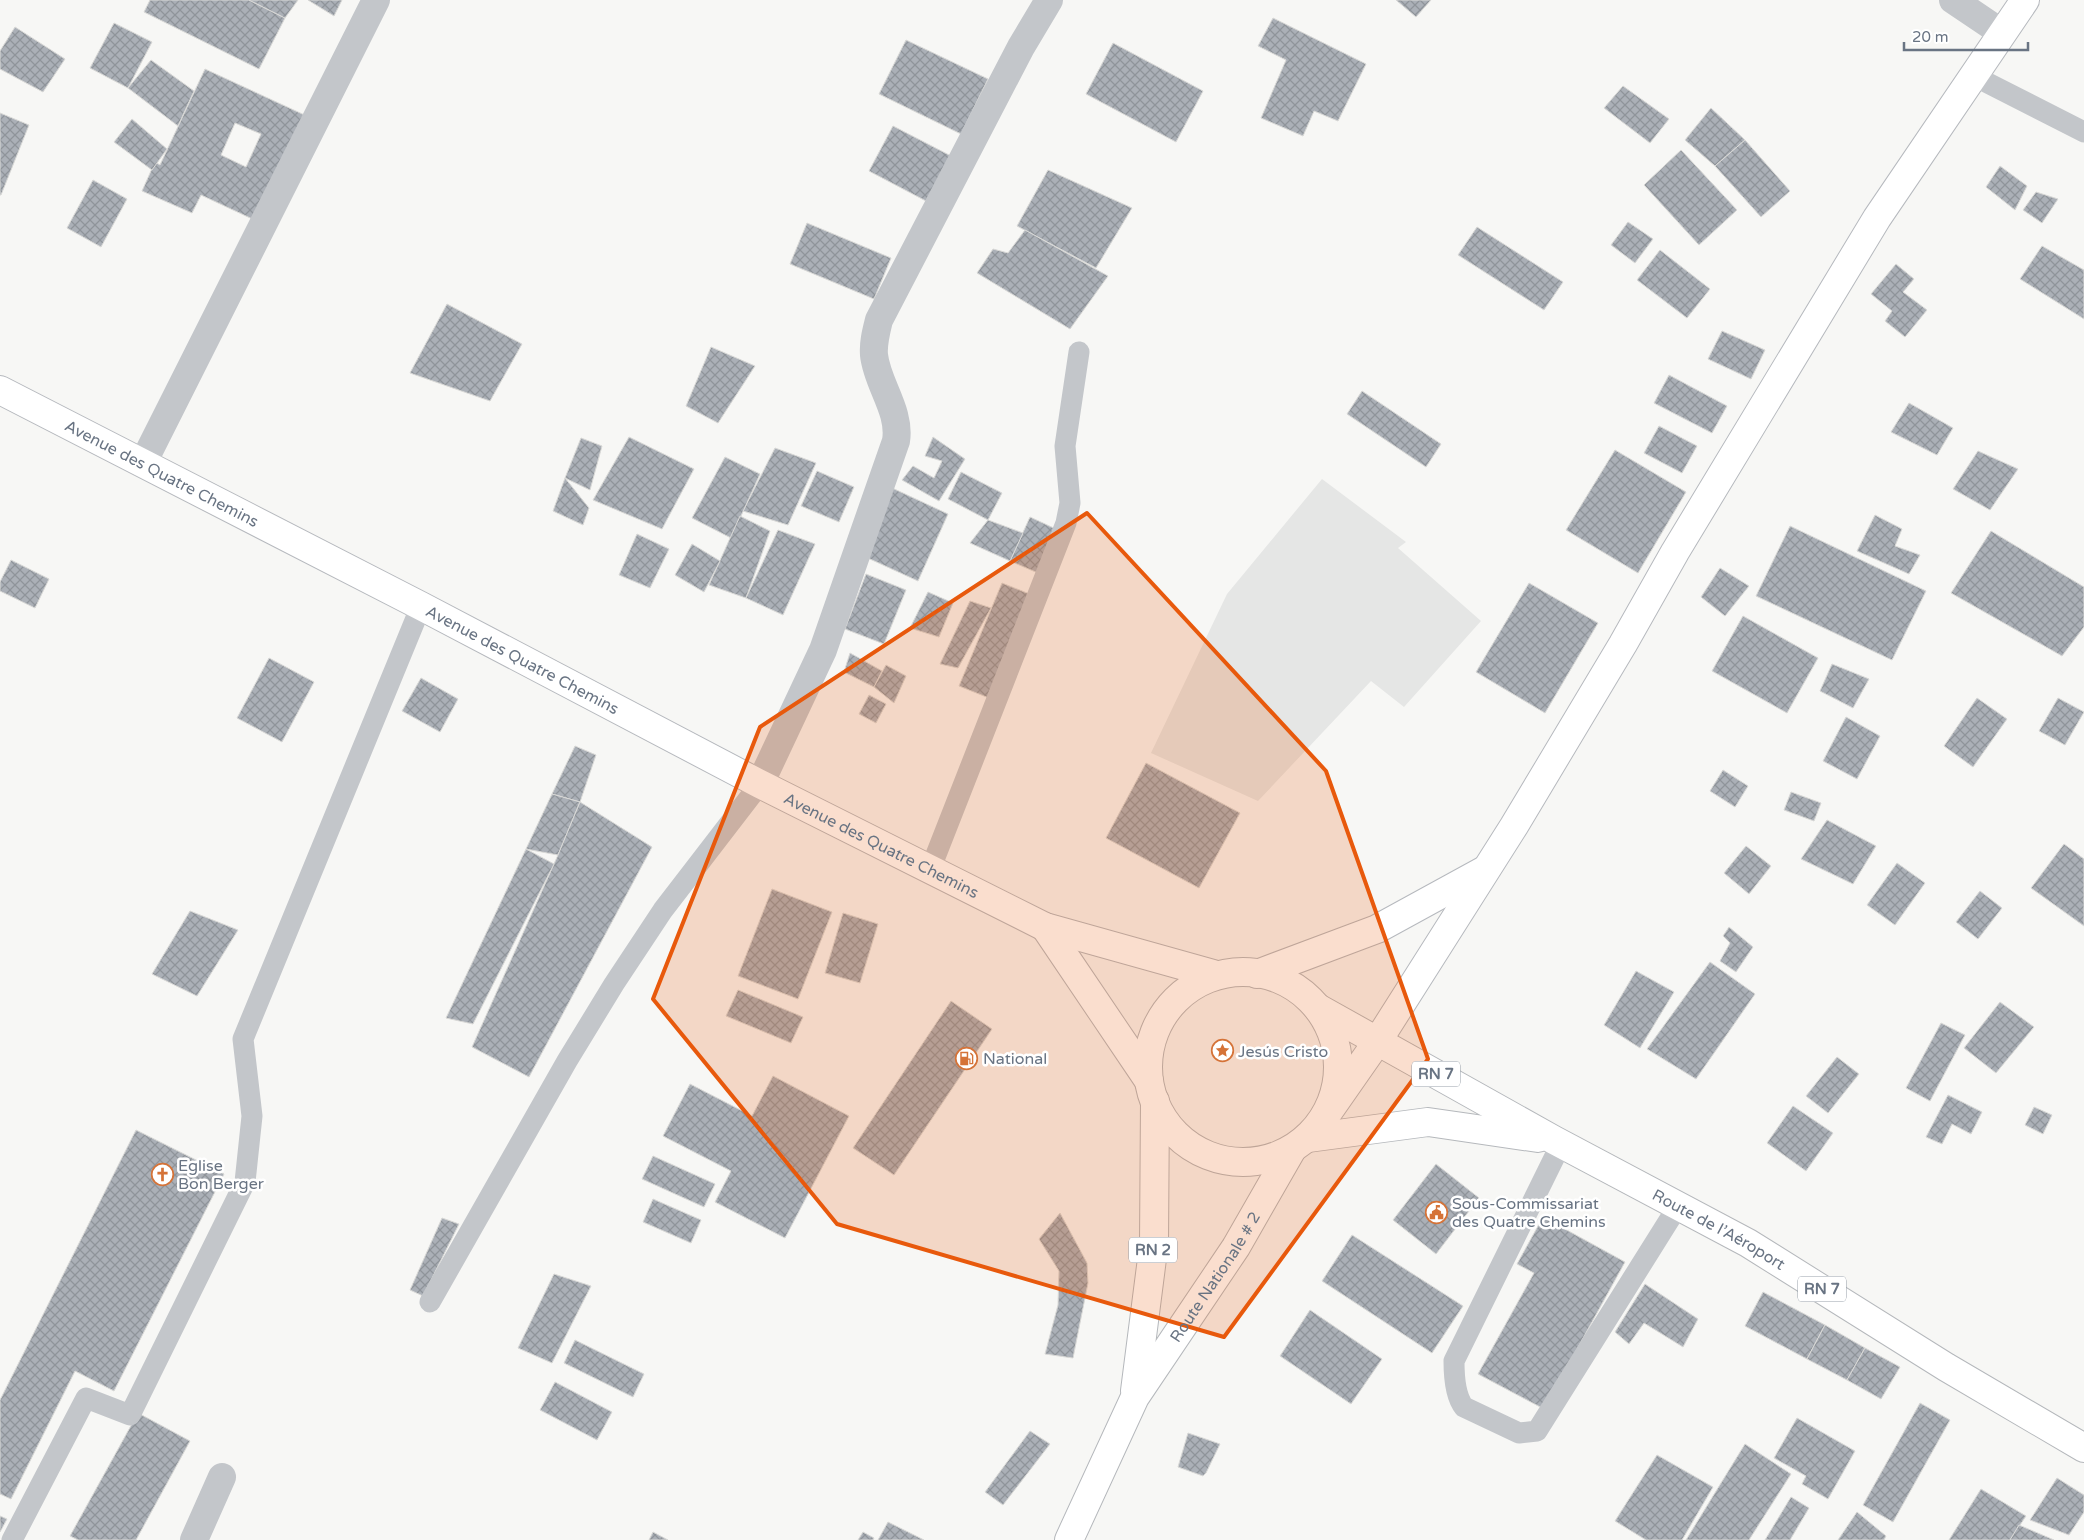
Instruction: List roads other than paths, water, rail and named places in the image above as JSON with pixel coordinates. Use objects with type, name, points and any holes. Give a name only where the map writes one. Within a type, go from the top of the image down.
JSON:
[{"type":"main road","points":[[1308,1136],[1377,1042],[1514,826],[1623,644],[1675,552],[1877,218],[2024,0]]},
{"type":"main road","name":"Avenue des Quatre Chemins","points":[[0,390],[421,606],[760,784],[1045,927],[1214,974]]},
{"type":"main road","points":[[1257,974],[1377,929],[1484,871]]},
{"type":"main road","name":"Avenue des Quatre Chemins","points":[[1045,927],[1152,1091],[1165,1121],[1181,1138],[1200,1151],[1222,1159],[1252,1161],[1275,1158],[1308,1136]]},
{"type":"main road","points":[[1214,974],[1234,972],[1257,974],[1290,985],[1318,1008],[1328,1024],[1335,1043],[1336,1081],[1308,1136]]},
{"type":"main road","name":"Route Nationale # 2","points":[[1135,1397],[1154,1243],[1152,1091],[1149,1060],[1153,1040],[1161,1020],[1173,1003],[1191,986],[1214,974]]},
{"type":"main road","name":"Route de l’Aéroport","points":[[1318,1008],[1557,1142],[1748,1243],[1946,1367],[2084,1448]]},
{"type":"main road","name":"Route de l’Aéroport","points":[[1308,1136],[1428,1122],[1557,1142]]},
{"type":"main road","name":"Route Nationale # 2","points":[[1069,1540],[1135,1397],[1308,1136]]},
{"type":"street","points":[[142,463],[376,0]]},
{"type":"street","points":[[760,784],[823,650],[896,441],[896,421],[874,356],[874,341],[879,320],[1021,47],[1049,0]]},
{"type":"street","points":[[1953,0],[2002,32]]},
{"type":"street","points":[[194,1540],[222,1477]]},
{"type":"lane","points":[[1972,75],[2084,132]]},
{"type":"lane","points":[[930,870],[1066,523],[1070,503],[1065,446],[1079,352]]},
{"type":"lane","points":[[12,1540],[86,1398],[130,1415],[245,1182],[252,1116],[242,1039],[421,606]]},
{"type":"lane","points":[[430,1302],[567,1061],[614,984],[664,910],[760,784]]},
{"type":"lane","points":[[1557,1142],[1454,1361],[1454,1374],[1460,1402],[1464,1407],[1519,1434],[1537,1431],[1678,1206]]},
{"type":"place","name":"Jesús Cristo","points":[[1222,1051]]},
{"type":"place","name":"National","points":[[967,1058]]},
{"type":"place","name":"Eglise Bon Berger","points":[[162,1174]]},
{"type":"place","name":"Sous-Commissariat des Quatre Chemins","points":[[1436,1212]]}]
